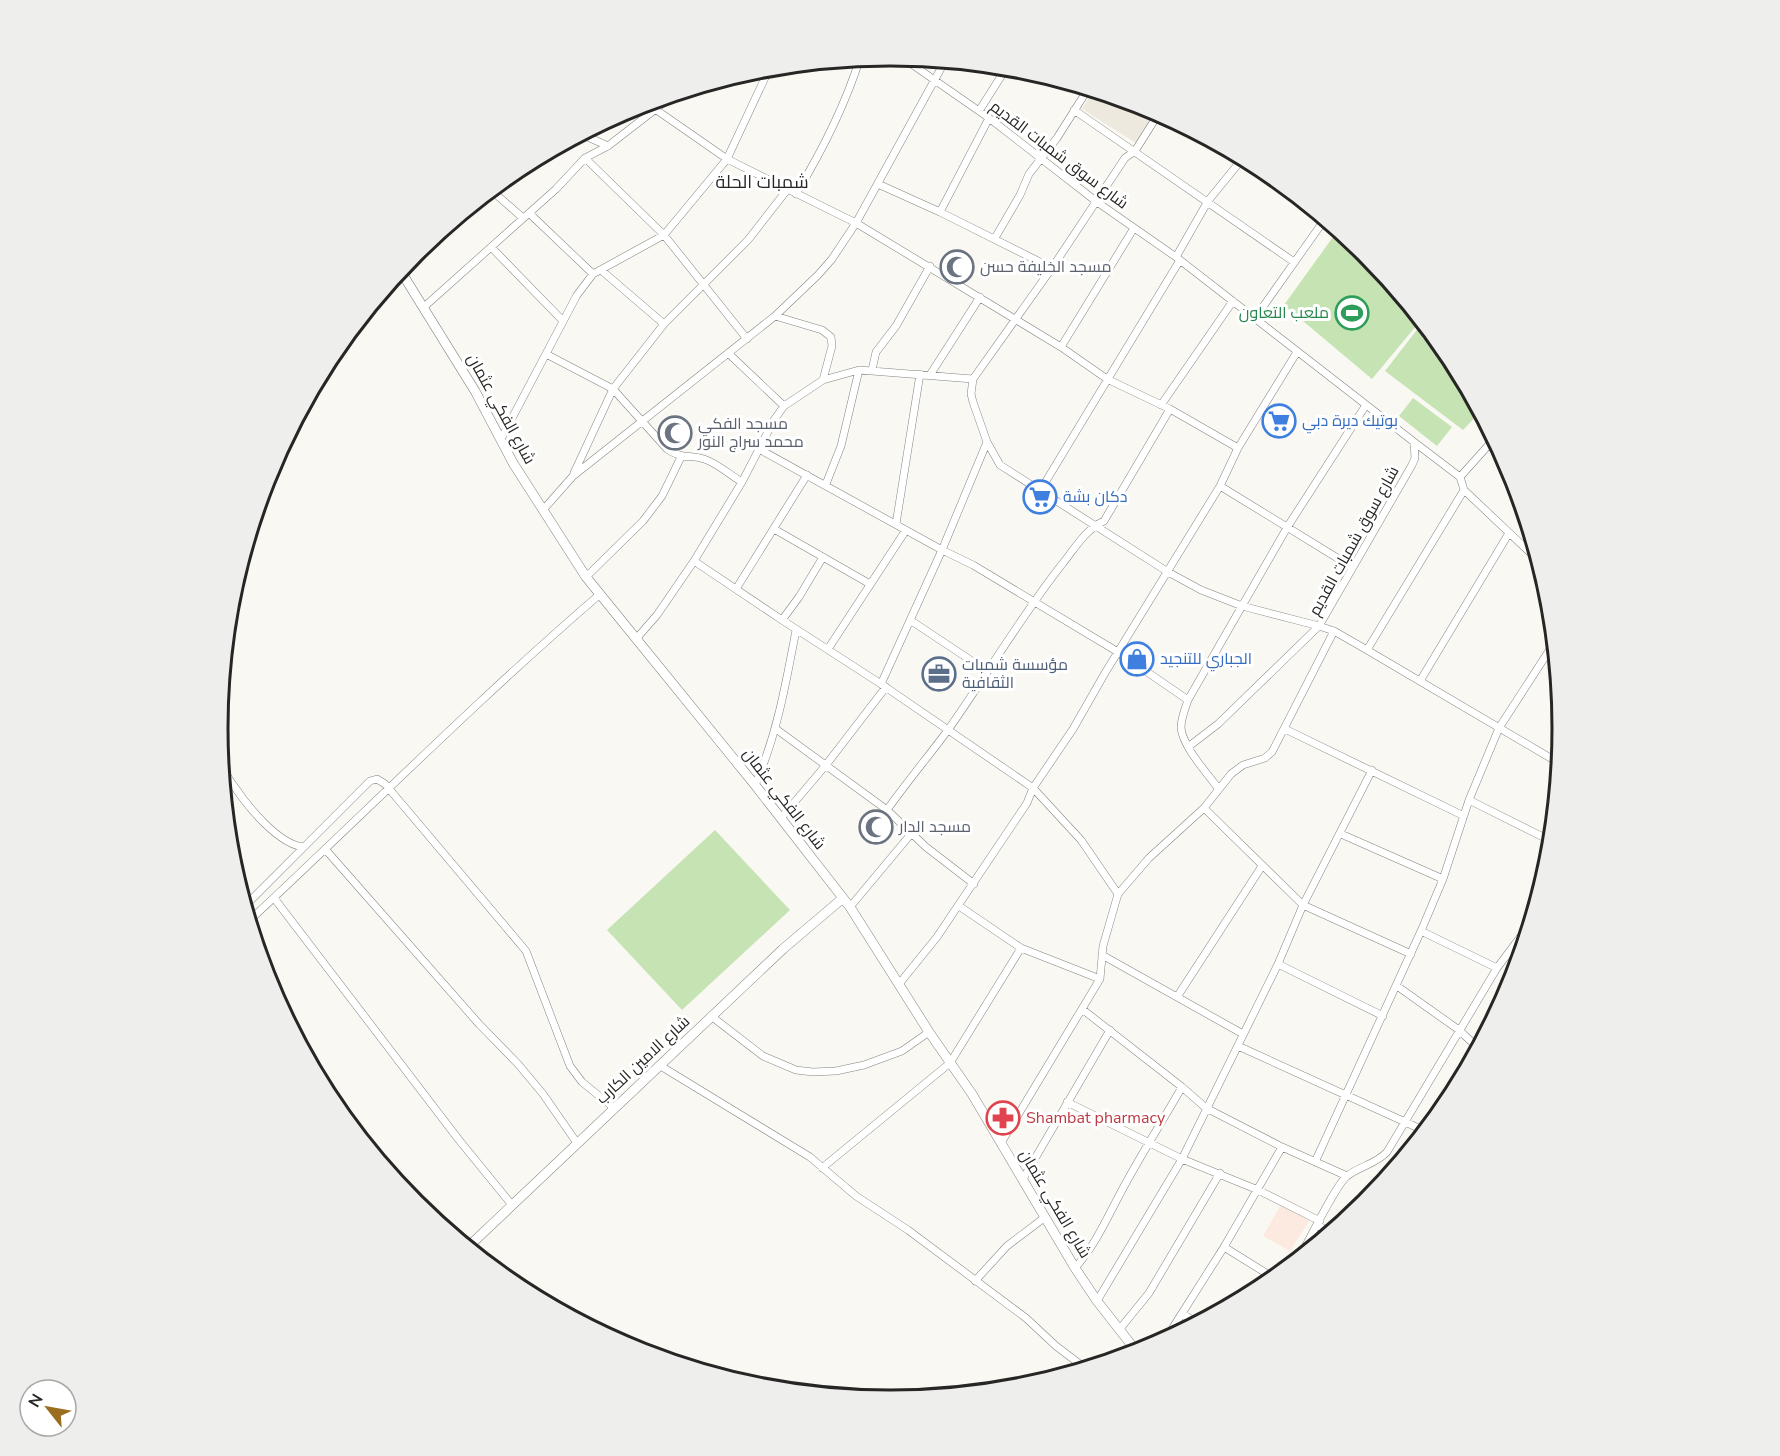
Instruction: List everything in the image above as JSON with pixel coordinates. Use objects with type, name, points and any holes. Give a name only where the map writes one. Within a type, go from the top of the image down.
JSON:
[{"type":"street","points":[[796,194],[817,161],[857,67]]},
{"type":"street","name":"شارع سوق شمبات القديم","points":[[914,67],[989,118],[1039,159],[1178,259],[1414,442],[1412,465],[1319,626],[1334,631],[1551,758]]},
{"type":"street","points":[[543,510],[573,476],[747,339],[818,275],[856,223],[941,68]]},
{"type":"street","points":[[979,111],[1001,76]]},
{"type":"street","points":[[501,439],[577,295],[593,274],[664,235],[727,159],[765,78]]},
{"type":"street","points":[[995,238],[1020,195],[1029,174],[1057,138],[1083,95]]},
{"type":"street","points":[[424,307],[556,189],[585,158],[608,146],[654,109]]},
{"type":"street","points":[[655,109],[727,159],[856,223],[1061,347],[1107,379],[1170,409],[1238,448]]},
{"type":"street","points":[[1074,110],[1294,262]]},
{"type":"street","points":[[940,212],[989,118]]},
{"type":"street","points":[[1154,121],[1135,151],[1125,158],[1052,268],[973,379],[971,394],[987,442],[1000,465],[1168,572],[1201,590],[1242,606],[1319,626]]},
{"type":"street","points":[[590,138],[608,146]]},
{"type":"street","points":[[585,158],[664,235],[747,339]]},
{"type":"street","points":[[1040,491],[1178,259],[1208,201],[1237,165]]},
{"type":"street","points":[[878,184],[995,238],[1052,268]]},
{"type":"street","points":[[573,476],[613,389],[664,324],[748,240],[787,190]]},
{"type":"street","points":[[498,195],[526,216],[593,274]]},
{"type":"street","points":[[1255,318],[1320,225]]},
{"type":"street","points":[[1061,347],[1134,228]]},
{"type":"street","points":[[491,247],[563,321]]},
{"type":"street","points":[[872,370],[876,352],[896,326],[930,266]]},
{"type":"street","points":[[601,270],[664,324]]},
{"type":"street","name":"شارع الفكي عثمان","points":[[405,278],[480,401],[513,463],[586,577],[755,785],[850,907],[929,1032],[972,1094],[1075,1268],[1131,1345]]},
{"type":"street","points":[[930,375],[980,297]]},
{"type":"street","points":[[1161,405],[1233,301]]},
{"type":"street","points":[[775,316],[822,330],[831,337],[832,346],[823,380]]},
{"type":"street","points":[[900,984],[938,937],[1027,803],[1034,788],[1073,729],[1220,486],[1238,448],[1297,352]]},
{"type":"street","points":[[728,353],[784,406]]},
{"type":"street","points":[[546,354],[613,389],[667,449],[681,457],[704,459],[742,482]]},
{"type":"street","points":[[826,484],[841,446],[860,370]]},
{"type":"street","points":[[636,639],[657,615],[694,561],[742,482],[774,420],[784,406],[823,380],[860,370],[973,379]]},
{"type":"street","points":[[896,524],[920,375]]},
{"type":"street","points":[[1218,788],[1188,747],[1181,727],[1188,700],[1288,526],[1366,405]]},
{"type":"street","points":[[887,810],[947,730],[1033,602],[1094,525],[1104,521],[1106,513],[1170,409]]},
{"type":"street","points":[[781,818],[826,765],[883,685],[987,442]]},
{"type":"street","points":[[1414,442],[1460,477],[1464,490],[1527,550]]},
{"type":"street","points":[[1460,477],[1489,445]]},
{"type":"street","points":[[759,449],[973,565],[1118,652],[1188,700]]},
{"type":"street","points":[[586,577],[643,521],[662,496],[681,457]]},
{"type":"street","points":[[736,589],[807,475]]},
{"type":"street","points":[[1220,486],[1352,567]]},
{"type":"street","points":[[1367,650],[1464,490]]},
{"type":"street","points":[[774,529],[870,584]]},
{"type":"street","points":[[828,650],[906,530]]},
{"type":"street","points":[[1420,681],[1509,533]]},
{"type":"street","points":[[782,620],[800,597],[823,557]]},
{"type":"street","points":[[694,561],[883,685],[1034,788],[1081,840],[1118,894]]},
{"type":"street","points":[[256,915],[535,650],[599,595]]},
{"type":"street","points":[[910,620],[987,671]]},
{"type":"street","points":[[1188,747],[1218,724],[1319,626]]},
{"type":"street","points":[[755,785],[776,729],[796,630]]},
{"type":"street","points":[[1000,1143],[1100,979],[1102,955],[1118,894],[1149,858],[1204,808],[1231,774],[1243,765],[1267,757],[1285,729],[1334,631]]},
{"type":"street","points":[[1315,1162],[1421,931],[1443,879],[1469,800],[1499,728],[1547,653]]},
{"type":"street","points":[[776,729],[887,810],[911,834],[974,884]]},
{"type":"street","points":[[1285,729],[1464,816]]},
{"type":"street","points":[[1097,1301],[1182,1159],[1278,964],[1303,905],[1372,770]]},
{"type":"street","points":[[230,779],[241,795],[282,839],[291,844],[304,846]]},
{"type":"street","points":[[251,900],[370,781],[377,779],[526,951],[570,1066],[582,1082],[614,1108]]},
{"type":"street","points":[[1469,800],[1542,837]]},
{"type":"street","points":[[1204,808],[1303,905],[1411,954]]},
{"type":"street","points":[[850,907],[911,834]]},
{"type":"street","points":[[1341,834],[1443,879]]},
{"type":"street","points":[[325,849],[479,1024],[518,1064],[543,1094],[577,1143]]},
{"type":"street","points":[[1177,997],[1262,866]]},
{"type":"street","points":[[274,898],[459,1140],[512,1205]]},
{"type":"street","name":"شارع الامين الكارب","points":[[473,1242],[783,949],[843,898]]},
{"type":"street","points":[[959,906],[1021,948],[1100,979]]},
{"type":"street","points":[[1421,931],[1497,968]]},
{"type":"street","points":[[1310,1239],[1347,1176],[1381,1159],[1387,1152],[1497,968],[1517,942]]},
{"type":"street","points":[[822,1168],[950,1063],[1021,948]]},
{"type":"street","points":[[1102,955],[1243,1034]]},
{"type":"street","points":[[1278,964],[1383,1016]]},
{"type":"street","points":[[1397,986],[1459,1030],[1472,1042]]},
{"type":"street","points":[[1082,1009],[1206,1108],[1282,1147],[1347,1176]]},
{"type":"street","points":[[711,1016],[763,1056],[796,1070],[813,1072],[836,1071],[864,1065],[902,1051],[929,1032]]},
{"type":"street","points":[[1023,1179],[1110,1030]]},
{"type":"street","points":[[1238,1046],[1418,1127]]},
{"type":"street","points":[[659,1065],[793,1146],[856,1196],[908,1230],[1026,1318],[1077,1362]]},
{"type":"street","points":[[1075,1268],[1104,1225],[1182,1087]]},
{"type":"street","points":[[1067,1102],[1182,1159],[1258,1190],[1324,1228]]},
{"type":"street","points":[[1175,1326],[1282,1147]]},
{"type":"street","points":[[1119,1330],[1149,1293],[1220,1173]]},
{"type":"street","points":[[975,1281],[1007,1246],[1044,1218]]},
{"type":"street","points":[[1224,1247],[1265,1273]]},
{"type":"street","points":[[1183,1314],[1190,1318]]},
{"type":"shaded area","points":[[1089,97],[1151,119],[1136,143],[1082,109]]},
{"type":"shaded area","points":[[1282,1203],[1311,1218],[1290,1251],[1263,1236]]},
{"type":"green space","name":"ملعب التعاون","points":[[1333,237],[1388,292],[1416,326],[1372,379],[1284,305]]},
{"type":"green space","points":[[1418,329],[1440,360],[1475,418],[1463,430],[1385,371]]},
{"type":"green space","points":[[1413,398],[1452,427],[1437,446],[1399,416]]},
{"type":"green space","points":[[715,830],[790,910],[682,1010],[607,930]]},
{"type":"place","name":"مسجد الخليفة حسن","points":[[957,267]]},
{"type":"place","name":"ملعب التعاون","points":[[1352,313]]},
{"type":"place","name":"بوتيك ديرة دبي","points":[[1279,421]]},
{"type":"place","name":"مسجد الفكي محمد سراج النور","points":[[675,433]]},
{"type":"place","name":"دكان بشة","points":[[1040,497]]},
{"type":"place","name":"الجباري للتنجيد","points":[[1137,659]]},
{"type":"place","name":"مؤسسة شمبات الثقافية","points":[[939,674]]},
{"type":"place","name":"مسجد الدار","points":[[876,827]]},
{"type":"place","name":"Shambat pharmacy","points":[[1003,1118]]},
{"type":"district","name":"شمبات الحلة","points":[[762,182]]}]
